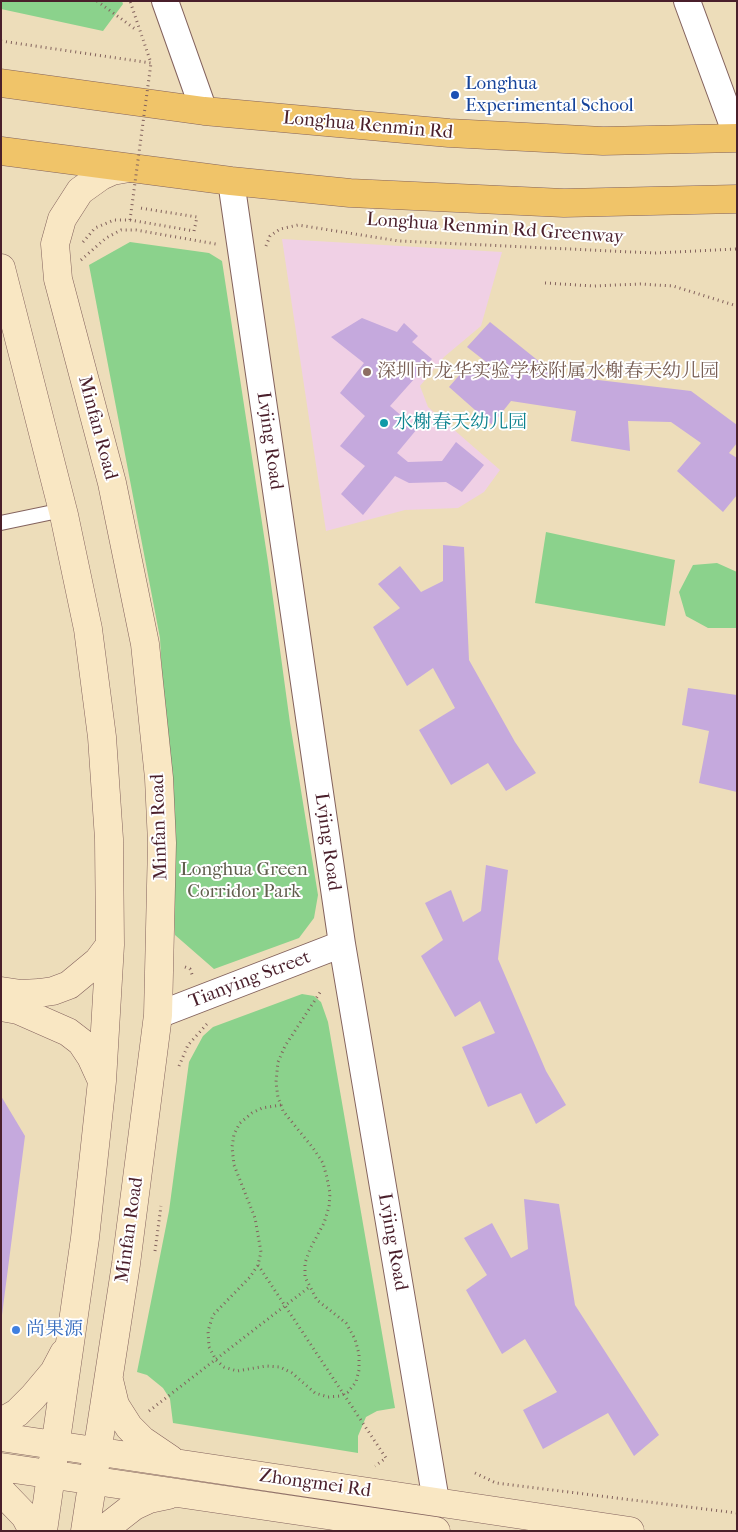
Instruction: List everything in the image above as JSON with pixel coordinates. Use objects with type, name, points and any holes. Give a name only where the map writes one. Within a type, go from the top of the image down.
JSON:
[{"type":"main road","name":"Longhua Renmin Rd","points":[[1,83],[204,111],[440,132],[603,141],[737,138]]},
{"type":"main road","points":[[1,151],[231,181],[350,193],[459,200],[564,203],[737,199]]},
{"type":"main road","name":"Minfan Road","points":[[85,1531],[126,1264],[158,1015],[162,843],[160,778],[145,644],[112,483],[58,278],[55,259],[57,231],[71,203],[80,191],[101,176],[112,171],[129,168]]},
{"type":"main road","points":[[1,268],[63,510],[88,629],[102,737],[109,839],[110,944],[102,1081],[71,1340],[43,1531]]},
{"type":"main road","points":[[1,991],[21,994],[39,993],[54,991],[69,985],[98,961],[110,944]]},
{"type":"main road","points":[[1,1007],[25,1012],[68,1032],[86,1049],[102,1081]]},
{"type":"main road","points":[[1,1422],[17,1413],[44,1386],[71,1340]]},
{"type":"main road","points":[[109,1372],[110,1390],[115,1405],[129,1427],[161,1454],[178,1463]]},
{"type":"main road","name":"Zhongmei Rd","points":[[1,1437],[630,1531]]},
{"type":"main road","name":"Zhongmei Rd","points":[[1,1468],[436,1531]]},
{"type":"main road","points":[[1,1491],[25,1516],[33,1531]]},
{"type":"main road","points":[[102,1531],[134,1506],[161,1495],[174,1494]]},
{"type":"street","points":[[165,1],[204,111]]},
{"type":"street","points":[[687,1],[737,138]]},
{"type":"street","name":"Lvjing Road","points":[[231,181],[342,944],[436,1502]]},
{"type":"street","name":"Tianying Street","points":[[158,1015],[342,944]]},
{"type":"lane","points":[[1,523],[63,510]]},
{"type":"path","points":[[97,1],[135,29]]},
{"type":"path","points":[[130,1],[151,63],[130,220]]},
{"type":"path","points":[[1,41],[151,63]]},
{"type":"path","points":[[80,248],[83,241],[96,228],[114,220],[130,220],[194,231],[197,217],[140,208]]},
{"type":"path","name":"Longhua Renmin Rd Greenway","points":[[264,251],[270,236],[280,229],[298,225],[399,241],[654,253],[737,249]]},
{"type":"path","points":[[82,260],[106,238],[121,230],[136,230],[217,244]]},
{"type":"path","points":[[545,283],[594,286],[640,284],[673,286],[737,306]]},
{"type":"path","points":[[281,1105],[262,1108],[252,1113],[240,1123],[234,1134],[234,1164],[256,1218],[261,1252],[258,1264],[250,1277],[213,1315],[208,1331],[209,1346],[216,1360],[224,1367],[237,1371],[266,1366],[280,1367],[292,1373],[315,1393],[328,1397],[345,1394],[356,1382],[359,1370],[359,1354],[355,1339],[346,1323],[316,1300],[308,1288],[304,1277],[305,1263],[324,1223],[330,1193],[322,1163],[281,1105],[276,1082],[278,1062],[295,1029],[321,991]]},
{"type":"path","points":[[258,1264],[386,1458]]},
{"type":"path","points":[[141,1417],[308,1288]]},
{"type":"path","points":[[475,1473],[496,1483],[737,1514]]},
{"type":"path","points":[[728,1512],[737,1509]]},
{"type":"shaded area","name":"深圳市龙华实验学校附属水榭春天幼儿园","points":[[282,239],[502,252],[481,326],[444,357],[420,386],[428,407],[500,470],[484,492],[458,508],[405,510],[326,531]]},
{"type":"green space","points":[[1,1],[122,1],[123,4],[103,31],[1,9]]},
{"type":"green space","name":"Longhua Green Corridor Park","points":[[130,242],[209,253],[222,261],[268,562],[290,723],[318,895],[314,918],[299,938],[214,969],[175,935],[160,638],[89,265]]},
{"type":"green space","points":[[546,532],[675,560],[665,626],[535,603]]},
{"type":"green space","points":[[717,563],[737,572],[737,628],[708,628],[686,616],[679,592],[693,565]]},
{"type":"green space","points":[[302,994],[314,996],[321,1002],[328,1022],[395,1408],[377,1411],[366,1417],[358,1436],[358,1453],[173,1423],[170,1399],[163,1388],[147,1375],[137,1372],[169,1211],[189,1062],[203,1036],[213,1027]]},
{"type":"building","name":"水榭春天幼儿园","points":[[362,318],[397,332],[404,323],[418,336],[412,342],[432,359],[390,406],[417,429],[397,453],[408,462],[442,461],[456,442],[484,465],[462,492],[446,482],[409,483],[395,476],[363,515],[341,494],[365,466],[340,446],[365,416],[340,393],[364,363],[331,337]]},
{"type":"building","points":[[490,322],[556,375],[691,391],[737,425],[737,443],[729,453],[737,458],[737,495],[723,512],[677,471],[701,443],[671,422],[628,421],[630,451],[571,441],[576,411],[511,401],[492,425],[449,387],[469,364],[481,373],[490,365],[467,347]]},
{"type":"building","points":[[443,545],[464,547],[469,660],[515,742],[536,773],[506,791],[488,763],[451,785],[419,730],[455,708],[433,668],[407,686],[373,627],[400,608],[378,584],[400,566],[421,592],[443,581]]},
{"type":"building","points":[[688,688],[737,695],[737,792],[699,783],[709,731],[682,725]]},
{"type":"building","points":[[486,865],[508,870],[498,959],[546,1071],[566,1105],[536,1124],[521,1093],[488,1107],[462,1047],[495,1033],[480,1001],[455,1017],[421,956],[443,940],[425,903],[451,890],[463,922],[481,911]]},
{"type":"building","points":[[1,1096],[25,1136],[2,1315],[1,1315]]},
{"type":"building","points":[[524,1199],[559,1204],[575,1305],[659,1435],[634,1456],[608,1413],[543,1449],[523,1410],[557,1392],[525,1339],[502,1354],[466,1290],[487,1275],[464,1238],[492,1223],[511,1258],[528,1249]]},
{"type":"place","name":"Longhua Experimental School","points":[[455,95]]},
{"type":"place","name":"深圳市龙华实验学校附属水榭春天幼儿园","points":[[367,372]]},
{"type":"place","name":"水榭春天幼儿园","points":[[384,423]]},
{"type":"place","name":"尚果源","points":[[16,1330]]}]
